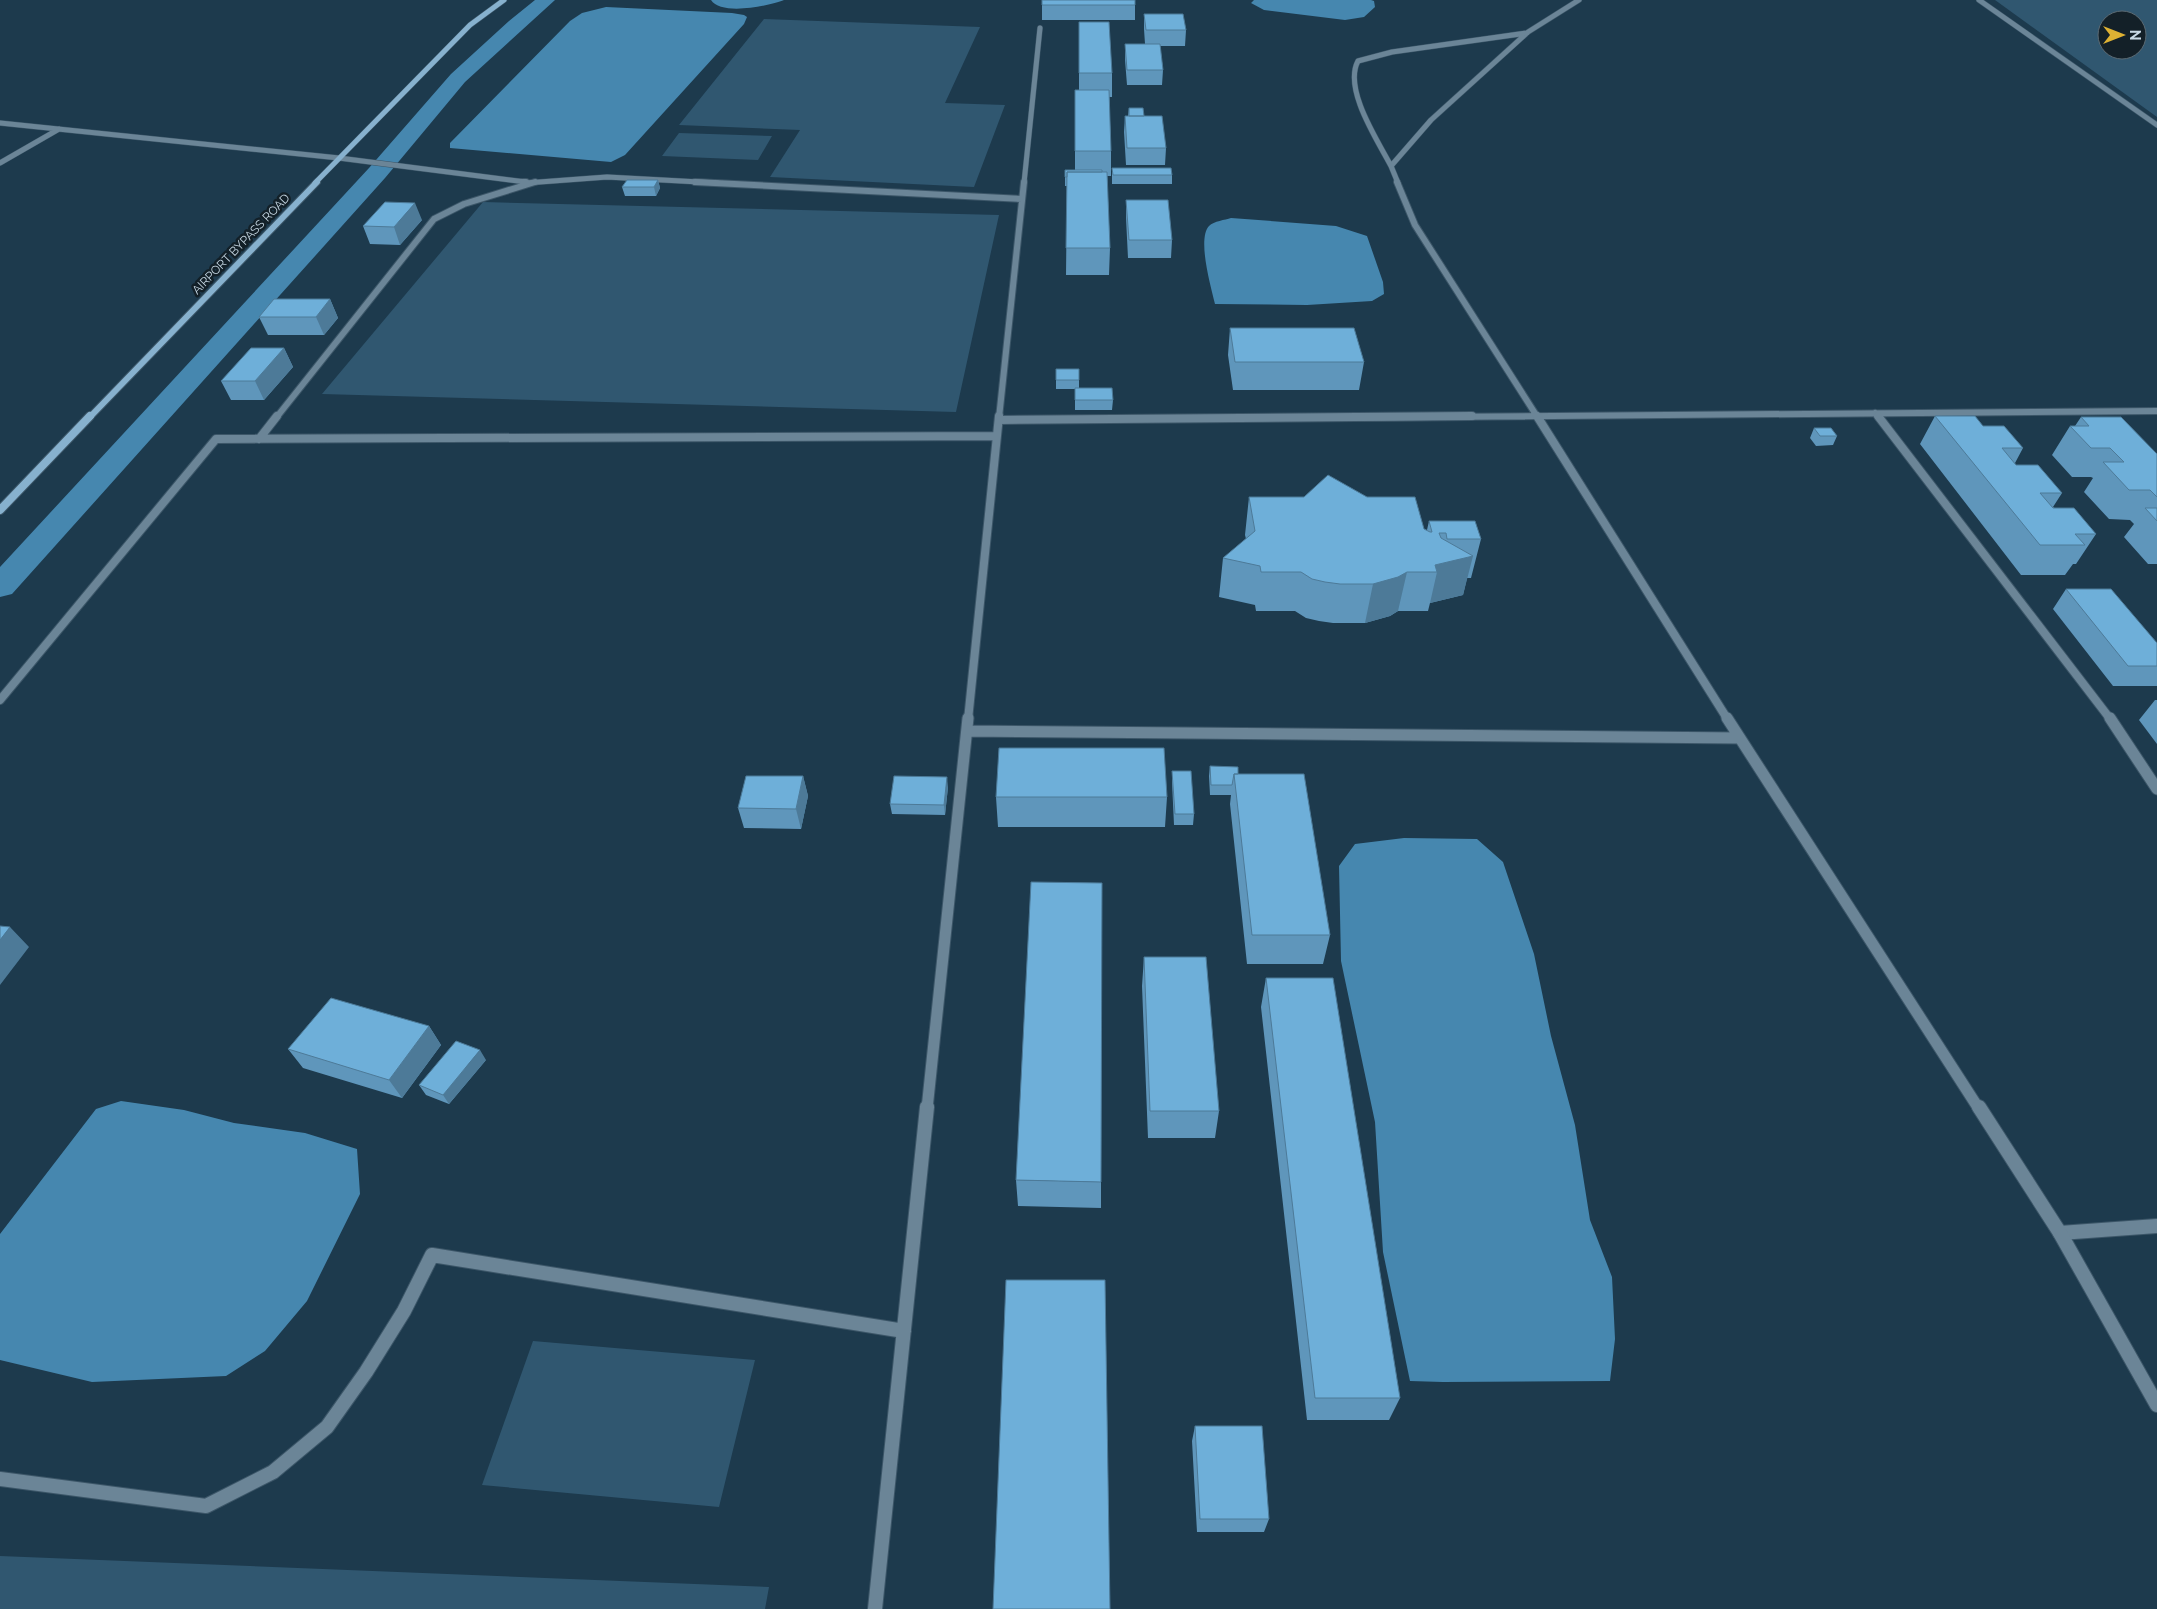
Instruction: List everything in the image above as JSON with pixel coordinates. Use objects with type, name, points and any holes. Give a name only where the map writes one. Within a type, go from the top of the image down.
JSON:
[{"type":"street","name":"AIRPORT BYPASS ROAD","points":[[0,510],[339,158],[470,25],[504,0]]},
{"type":"street","points":[[1391,166],[1431,120],[1528,32],[1579,0]]},
{"type":"street","points":[[1979,0],[2157,125]]},
{"type":"street","points":[[875,1609],[1040,28]]},
{"type":"street","points":[[1528,32],[1392,52],[1358,61],[1353,70],[1360,107],[1391,166],[1414,226],[1537,416],[1739,738],[2060,1233],[2157,1405]]},
{"type":"street","points":[[0,123],[339,158],[530,182],[607,177],[1022,199]]},
{"type":"street","points":[[0,163],[59,129]]},
{"type":"street","points":[[259,439],[434,219],[464,204],[530,182]]},
{"type":"street","points":[[999,420],[2157,411]]},
{"type":"street","points":[[2098,412],[2104,418]]},
{"type":"street","points":[[1875,413],[2102,707],[2157,789]]},
{"type":"street","points":[[0,700],[216,439],[997,436]]},
{"type":"street","points":[[967,731],[1739,738]]},
{"type":"street","points":[[2060,1233],[2157,1226]]},
{"type":"street","points":[[0,1479],[206,1506],[273,1472],[327,1427],[366,1372],[404,1311],[432,1255],[904,1331]]},
{"type":"shaded area","points":[[711,0],[784,0],[768,5],[735,9],[716,5]]},
{"type":"shaded area","points":[[1254,0],[1371,0],[1374,1],[1375,7],[1364,17],[1345,20],[1264,10],[1251,3]]},
{"type":"shaded area","points":[[1995,0],[2157,0],[2157,117]]},
{"type":"shaded area","points":[[606,7],[732,13],[747,17],[744,24],[625,155],[611,162],[450,148],[450,143],[570,21],[582,13]]},
{"type":"shaded area","points":[[764,19],[980,27],[945,103],[1005,105],[974,187],[770,177],[800,130],[679,125]]},
{"type":"shaded area","points":[[679,133],[772,136],[758,160],[662,156]]},
{"type":"shaded area","points":[[483,202],[999,215],[956,412],[322,394]]},
{"type":"shaded area","points":[[1231,218],[1336,226],[1367,236],[1383,282],[1384,294],[1372,301],[1307,305],[1215,304],[1206,264],[1204,241],[1206,232],[1211,224]]},
{"type":"shaded area","points":[[1404,838],[1477,839],[1503,862],[1534,954],[1551,1036],[1575,1125],[1590,1220],[1612,1277],[1615,1339],[1610,1381],[1410,1381],[1383,1252],[1375,1122],[1341,961],[1339,866],[1355,844]]},
{"type":"shaded area","points":[[121,1101],[184,1110],[234,1123],[305,1133],[357,1149],[360,1194],[307,1301],[265,1351],[226,1376],[92,1382],[0,1360],[0,1234],[96,1109]]},
{"type":"shaded area","points":[[533,1341],[755,1360],[719,1507],[482,1485]]},
{"type":"shaded area","points":[[0,1556],[769,1587],[765,1609],[0,1609]]},
{"type":"building","points":[[1042,0],[1135,0],[1135,5],[1042,5]]},
{"type":"building","points":[[1144,14],[1183,14],[1186,30],[1146,30]]},
{"type":"building","points":[[1079,22],[1109,22],[1112,73],[1079,73]]},
{"type":"building","points":[[1125,44],[1160,44],[1163,70],[1127,70]]},
{"type":"building","points":[[1075,90],[1109,90],[1111,151],[1075,151]]},
{"type":"building","points":[[1129,108],[1143,108],[1144,116],[1129,116]]},
{"type":"building","points":[[1125,116],[1162,116],[1166,148],[1127,148]]},
{"type":"building","points":[[1112,168],[1171,168],[1172,175],[1113,175]]},
{"type":"building","points":[[1065,170],[1102,170],[1102,172],[1067,172],[1067,177],[1065,177]]},
{"type":"building","points":[[1067,172],[1107,172],[1110,248],[1066,248]]},
{"type":"building","points":[[627,180],[658,180],[654,187],[622,187]]},
{"type":"building","points":[[1126,200],[1168,200],[1172,240],[1129,240]]},
{"type":"building","points":[[385,202],[415,203],[394,227],[363,226]]},
{"type":"building","points":[[274,299],[330,299],[316,317],[259,317]]},
{"type":"building","points":[[1230,328],[1354,328],[1364,362],[1235,362]]},
{"type":"building","points":[[251,348],[284,348],[255,381],[221,381]]},
{"type":"building","points":[[1056,369],[1079,369],[1079,380],[1056,380]]},
{"type":"building","points":[[1075,388],[1112,388],[1113,400],[1075,400]]},
{"type":"building","points":[[1935,416],[1975,416],[1983,426],[2004,426],[2023,448],[2002,448],[2016,465],[2038,465],[2062,493],[2040,493],[2053,508],[2074,508],[2096,534],[2075,534],[2085,545],[2040,545]]},
{"type":"building","points":[[2081,417],[2121,417],[2157,454],[2157,497],[2150,490],[2129,490],[2103,462],[2124,462],[2110,448],[2091,448],[2070,426],[2089,426]]},
{"type":"building","points":[[1814,428],[1831,428],[1837,436],[1820,436]]},
{"type":"building","points":[[1328,475],[1367,497],[1415,497],[1424,529],[1430,532],[1432,532],[1429,521],[1475,521],[1481,539],[1447,539],[1446,533],[1439,533],[1441,538],[1473,556],[1435,565],[1437,572],[1407,572],[1398,577],[1373,584],[1325,582],[1312,579],[1301,572],[1261,572],[1260,566],[1223,558],[1255,531],[1249,497],[1304,497]]},
{"type":"building","points":[[2145,508],[2157,508],[2157,521]]},
{"type":"building","points":[[2066,589],[2111,589],[2157,643],[2157,666],[2128,666]]},
{"type":"building","points":[[999,748],[1164,748],[1167,797],[996,797]]},
{"type":"building","points":[[1210,766],[1238,767],[1238,774],[1234,774],[1232,785],[1211,785]]},
{"type":"building","points":[[1172,771],[1191,771],[1194,814],[1175,814]]},
{"type":"building","points":[[1234,774],[1304,774],[1330,935],[1252,935]]},
{"type":"building","points":[[746,776],[803,776],[796,809],[738,808]]},
{"type":"building","points":[[894,776],[947,777],[944,805],[890,804]]},
{"type":"building","points":[[1031,882],[1102,883],[1101,1182],[1016,1180]]},
{"type":"building","points":[[0,926],[10,927],[0,940]]},
{"type":"building","points":[[1144,957],[1206,957],[1219,1111],[1150,1111]]},
{"type":"building","points":[[1266,978],[1333,978],[1400,1398],[1315,1398]]},
{"type":"building","points":[[331,998],[429,1026],[389,1080],[288,1049]]},
{"type":"building","points":[[456,1041],[480,1050],[443,1095],[419,1085]]},
{"type":"building","points":[[1006,1280],[1105,1280],[1110,1609],[993,1609]]},
{"type":"building","points":[[1195,1426],[1262,1426],[1269,1519],[1200,1519]]},
{"type":"waterway","points":[[0,587],[377,173],[458,78],[515,25],[546,0]]}]
